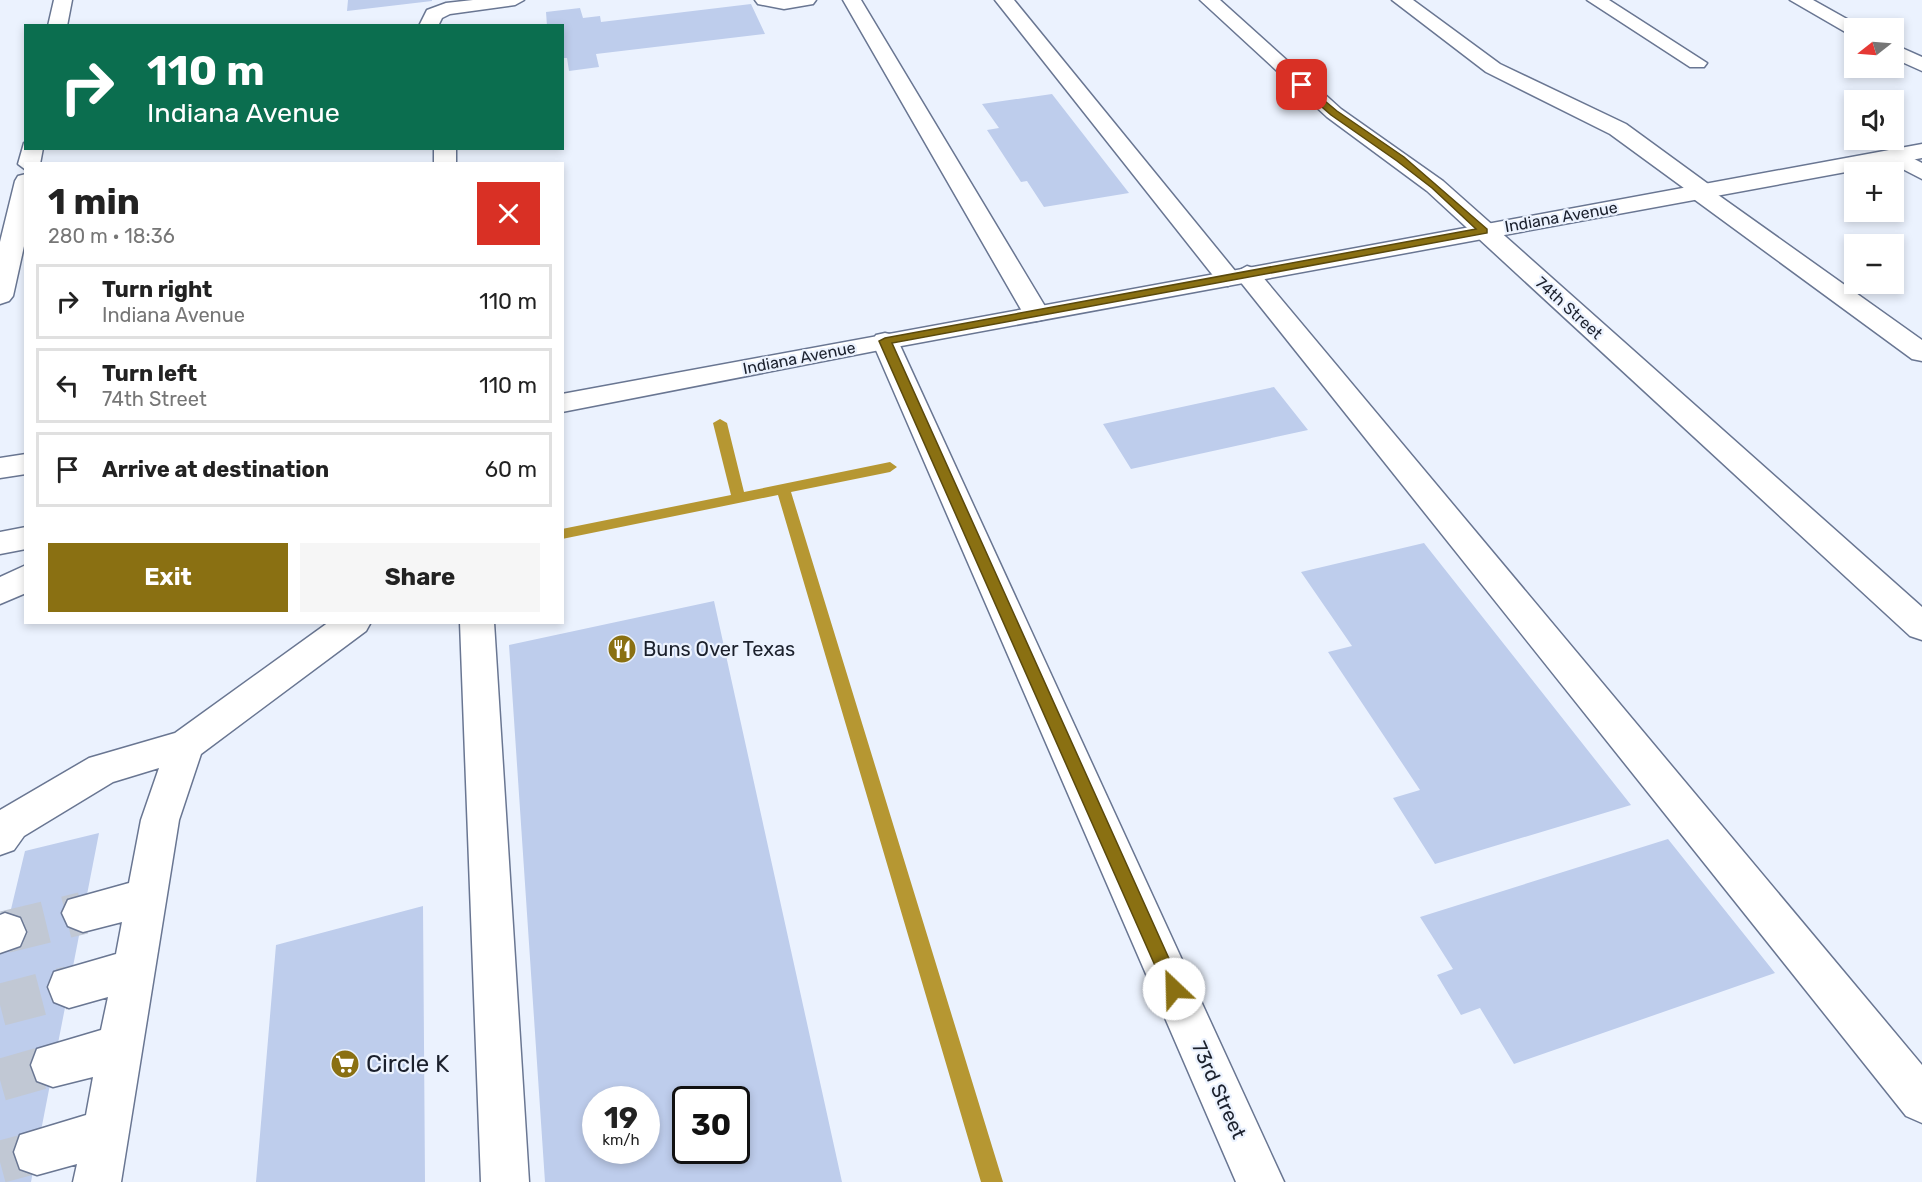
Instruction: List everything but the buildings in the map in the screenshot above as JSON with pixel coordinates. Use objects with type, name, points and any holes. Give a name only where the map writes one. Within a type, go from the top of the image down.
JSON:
[{"type":"street","points":[[57,24],[63,0]]},
{"type":"street","points":[[429,24],[434,14],[446,9],[515,0]]},
{"type":"street","points":[[764,0],[784,3],[807,0]]},
{"type":"street","points":[[852,0],[1036,313]]},
{"type":"street","points":[[1004,0],[1238,276],[1922,1100]]},
{"type":"street","name":"74th Street","points":[[1209,0],[1334,113],[1400,159],[1484,231],[1922,627]]},
{"type":"street","points":[[1401,0],[1493,68],[1618,129],[1922,352]]},
{"type":"street","points":[[1596,0],[1697,63]]},
{"type":"street","points":[[1799,0],[1844,24]]},
{"type":"street","points":[[1904,56],[1922,65]]},
{"type":"street","name":"Indiana Avenue","points":[[564,404],[885,341],[1922,151]]},
{"type":"street","points":[[1895,156],[1922,172]]},
{"type":"street","points":[[0,296],[18,267],[23,210]]},
{"type":"street","name":"73rd Street","points":[[885,341],[1260,1182]]},
{"type":"street","points":[[0,468],[24,464]]},
{"type":"street","points":[[0,543],[24,538]]},
{"type":"street","points":[[0,592],[24,578]]},
{"type":"street","points":[[0,838],[10,824],[102,769],[186,745],[351,624]]},
{"type":"street","points":[[477,624],[506,1182]]},
{"type":"street","points":[[97,1182],[160,820],[186,745]]},
{"type":"street","points":[[83,913],[146,897]]},
{"type":"street","points":[[69,987],[134,970]]},
{"type":"street","points":[[53,1065],[120,1048]]},
{"type":"street","points":[[37,1152],[106,1131]]},
{"type":"waterway","points":[[720,423],[739,498]]},
{"type":"waterway","points":[[739,498],[890,467]]},
{"type":"waterway","points":[[783,489],[992,1182]]},
{"type":"waterway","points":[[564,534],[739,498]]},
{"type":"tunnel","points":[[5,932],[83,913]]},
{"type":"tunnel","points":[[0,1005],[69,987]]},
{"type":"tunnel","points":[[0,1080],[53,1065]]},
{"type":"tunnel","points":[[0,1162],[37,1152]]},
{"type":"place","name":"Buns Over Texas","points":[[622,649]]},
{"type":"place","name":"Circle K","points":[[345,1064]]},
{"type":"route","points":[[1174,989],[885,341],[1484,231],[1435,186],[1334,113],[1302,85]]}]
